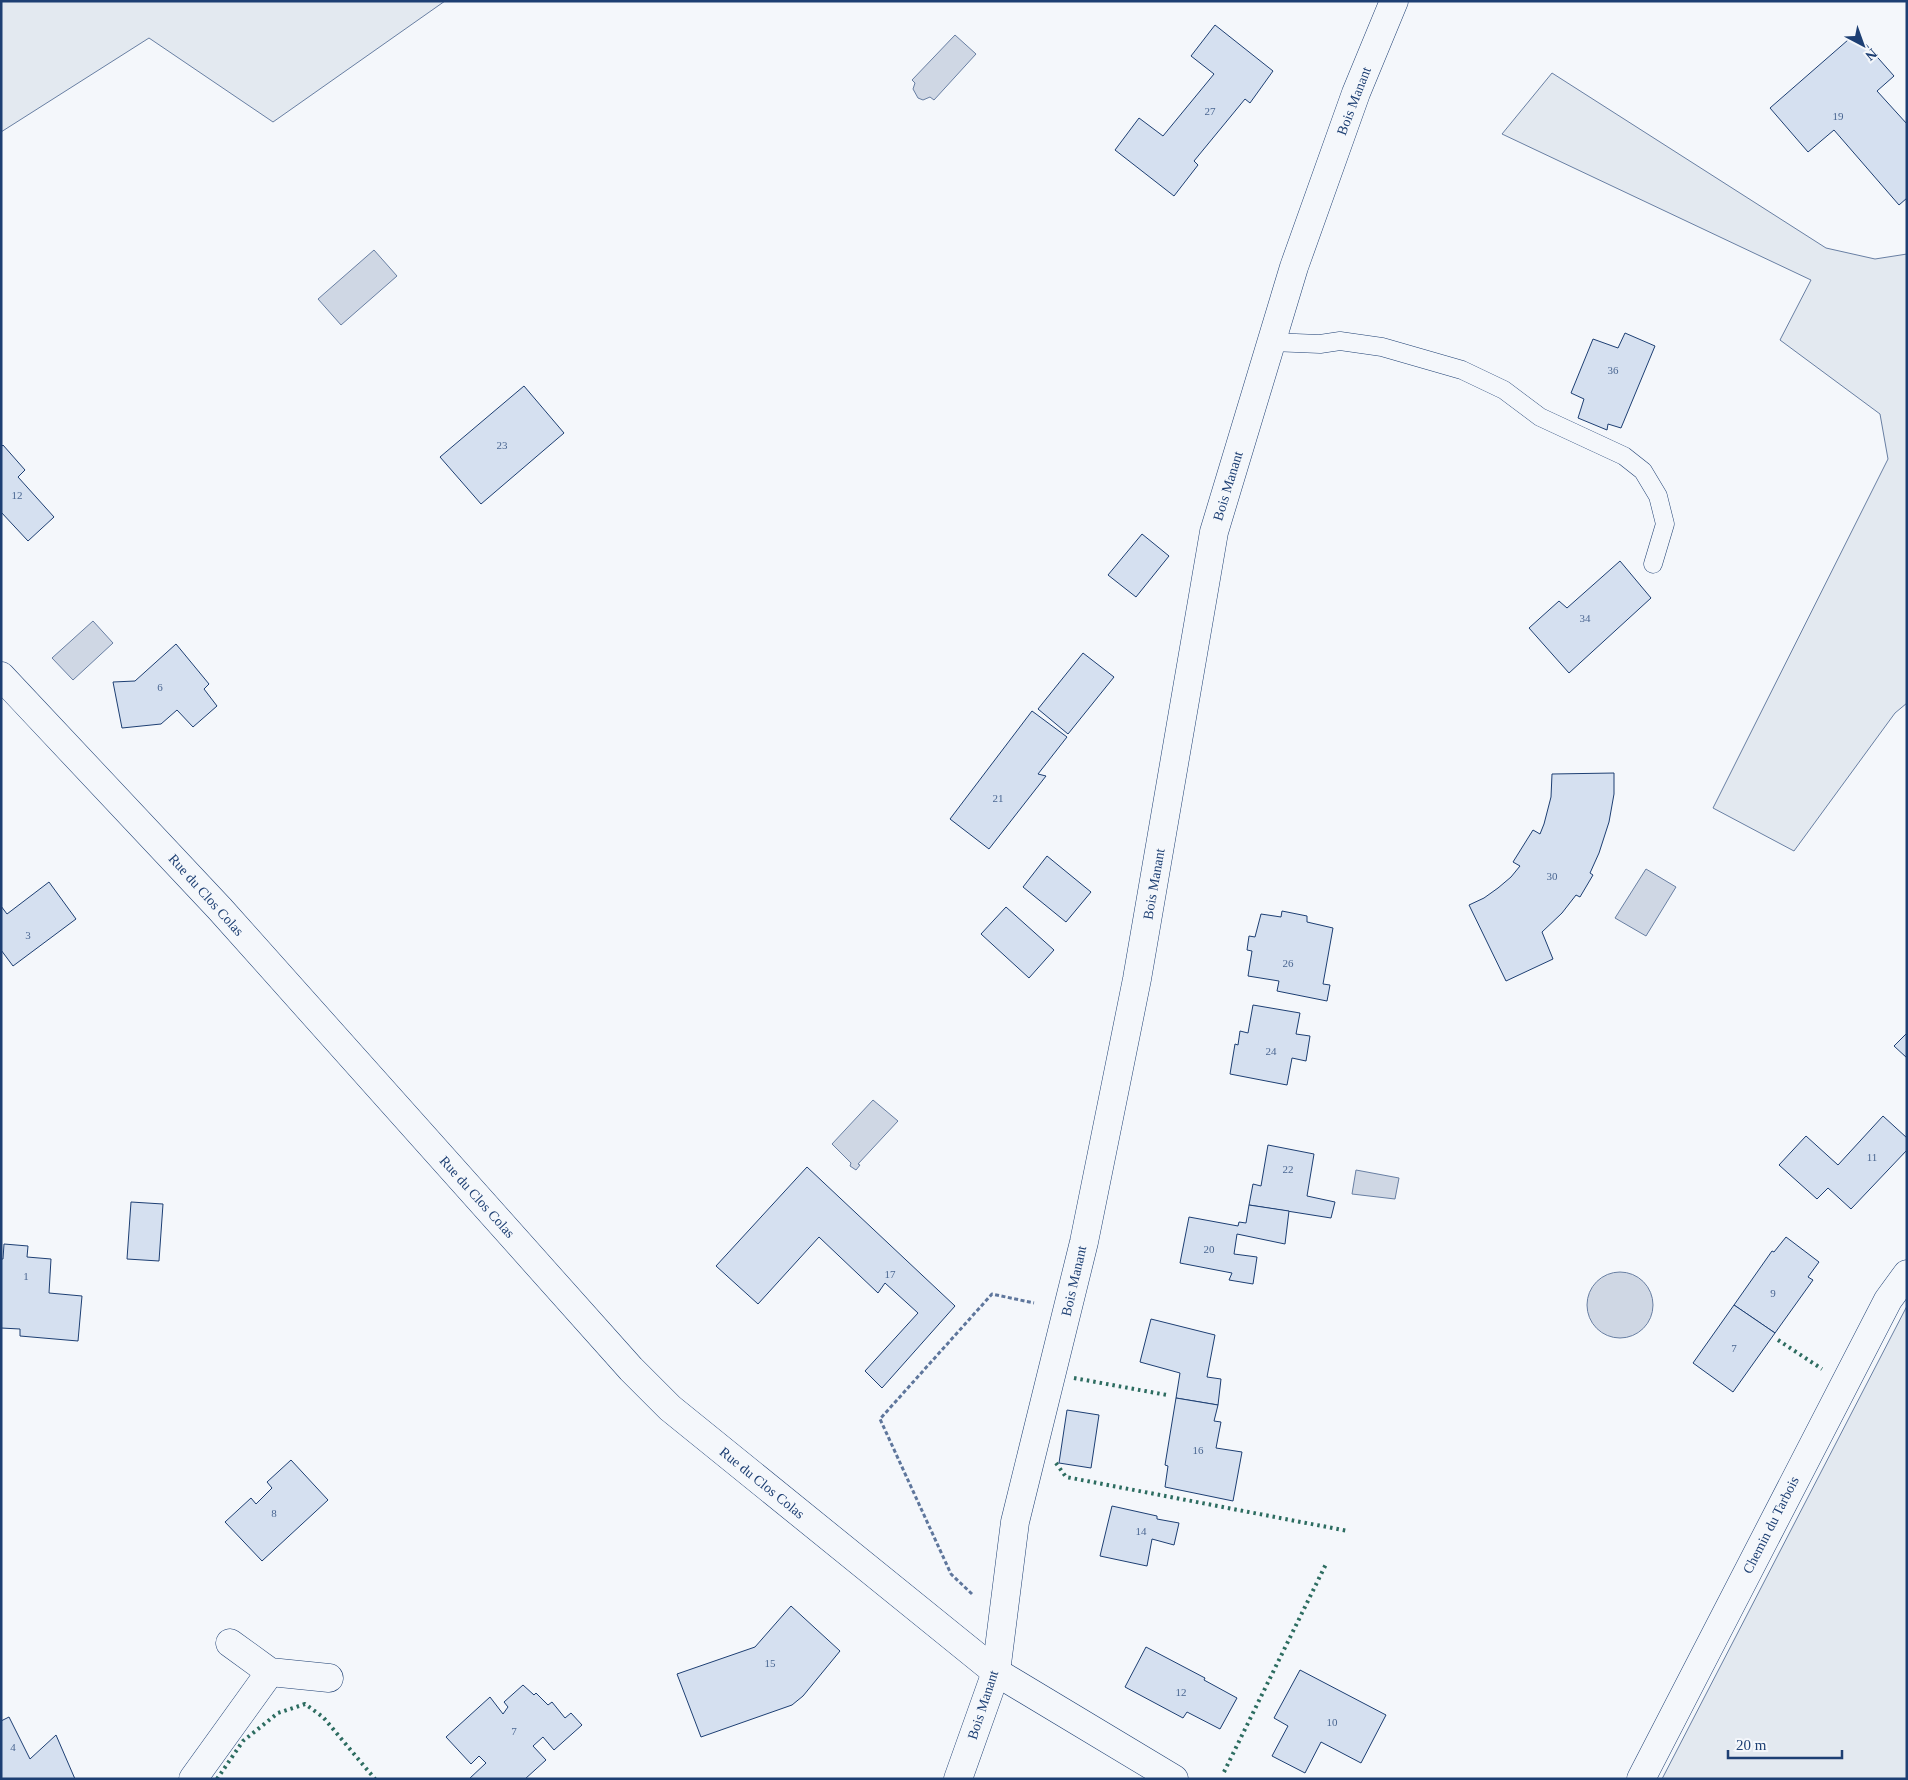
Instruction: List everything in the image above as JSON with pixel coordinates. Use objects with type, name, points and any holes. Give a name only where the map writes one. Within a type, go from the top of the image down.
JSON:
[{"type":"street","name":"Bois Manant","points":[[958,1779],[996,1672],[1015,1522],[1084,1242],[1137,979],[1214,532],[1294,267],[1356,93],[1394,1]]},
{"type":"street","name":"Rue du Clos Colas","points":[[1,676],[198,885],[631,1369],[664,1402],[996,1672],[1174,1779]]},
{"type":"street","name":"Chemin du Tarbois","points":[[1641,1779],[1879,1317],[1888,1300],[1907,1274]]},
{"type":"street","points":[[230,1643],[270,1672],[329,1678]]},
{"type":"street","points":[[193,1779],[270,1672]]},
{"type":"lane","points":[[1271,342],[1320,344],[1340,341],[1366,344],[1462,370],[1504,390],[1540,417],[1624,456],[1643,471],[1658,496],[1665,524],[1653,564]]},
{"type":"path","points":[[1002,1621],[951,1574],[880,1419],[992,1294],[1067,1310]]},
{"type":"shaded area","points":[[1,1],[445,1],[273,122],[149,38],[1,132]]},
{"type":"shaded area","points":[[955,35],[976,54],[934,100],[930,97],[923,100],[918,98],[913,89],[915,83],[912,80]]},
{"type":"shaded area","points":[[1552,73],[1826,248],[1875,259],[1907,254],[1907,703],[1895,713],[1794,851],[1713,808],[1888,459],[1880,414],[1780,340],[1811,280],[1502,134]]},
{"type":"shaded area","points":[[374,250],[397,276],[341,325],[318,299]]},
{"type":"shaded area","points":[[93,621],[113,643],[73,680],[52,658]]},
{"type":"shaded area","points":[[1646,869],[1676,887],[1646,936],[1615,918]]},
{"type":"shaded area","points":[[873,1100],[898,1121],[858,1164],[860,1165],[856,1170],[850,1166],[851,1163],[832,1144]]},
{"type":"shaded area","points":[[1356,1170],[1399,1178],[1395,1199],[1352,1194]]},
{"type":"shaded area","points":[[1614,1272],[1626,1272],[1638,1277],[1648,1287],[1653,1299],[1651,1318],[1638,1333],[1626,1338],[1614,1338],[1602,1333],[1592,1323],[1587,1311],[1587,1299],[1592,1287],[1602,1277]]},
{"type":"shaded area","points":[[1907,1306],[1907,1779],[1662,1779]]},
{"type":"building","points":[[1215,25],[1273,71],[1250,103],[1245,99],[1194,161],[1198,165],[1174,196],[1115,150],[1139,118],[1163,136],[1214,74],[1191,56]]},
{"type":"building","points":[[1856,33],[1894,76],[1877,91],[1907,124],[1907,198],[1899,205],[1834,130],[1808,152],[1770,108]]},
{"type":"building","points":[[1625,333],[1655,346],[1621,428],[1608,424],[1607,430],[1578,418],[1584,399],[1571,393],[1593,339],[1618,348]]},
{"type":"building","points":[[524,386],[564,433],[481,504],[440,457]]},
{"type":"building","points":[[3,445],[25,470],[18,477],[54,517],[28,541],[1,512],[1,447]]},
{"type":"building","points":[[1142,534],[1169,556],[1136,597],[1108,575]]},
{"type":"building","points":[[1620,561],[1651,598],[1569,673],[1529,628],[1559,601],[1567,608]]},
{"type":"building","points":[[176,644],[209,684],[204,689],[217,706],[193,727],[177,710],[161,724],[122,728],[113,682],[135,681]]},
{"type":"building","points":[[1083,653],[1114,677],[1068,734],[1038,709]]},
{"type":"building","points":[[1032,711],[1067,737],[1038,774],[1046,776],[989,849],[950,819]]},
{"type":"building","points":[[1614,773],[1614,794],[1609,822],[1590,873],[1593,875],[1580,897],[1576,895],[1562,913],[1542,932],[1553,959],[1506,981],[1469,905],[1484,898],[1498,888],[1520,866],[1513,862],[1533,830],[1540,834],[1544,824],[1551,797],[1552,774]]},
{"type":"building","points":[[1047,856],[1091,892],[1066,922],[1023,887]]},
{"type":"building","points":[[49,882],[76,919],[13,966],[1,950],[1,906],[7,914]]},
{"type":"building","points":[[1006,907],[1054,950],[1029,978],[981,934]]},
{"type":"building","points":[[1282,911],[1307,916],[1307,922],[1333,928],[1323,984],[1330,985],[1327,1001],[1277,991],[1279,981],[1248,976],[1252,951],[1247,950],[1249,936],[1255,937],[1261,914],[1281,917]]},
{"type":"building","points":[[1253,1005],[1300,1013],[1296,1034],[1310,1036],[1306,1061],[1292,1058],[1287,1085],[1230,1074],[1235,1044],[1238,1045],[1240,1031],[1248,1033]]},
{"type":"building","points":[[1907,1033],[1907,1058],[1894,1046]]},
{"type":"building","points":[[1883,1116],[1907,1138],[1907,1150],[1851,1209],[1828,1188],[1817,1199],[1779,1165],[1806,1136],[1838,1165]]},
{"type":"building","points":[[1268,1145],[1314,1154],[1307,1196],[1335,1202],[1331,1218],[1249,1205],[1253,1184],[1261,1186]]},
{"type":"building","points":[[807,1167],[955,1306],[882,1388],[865,1371],[918,1313],[885,1283],[878,1293],[819,1237],[758,1304],[716,1266]]},
{"type":"building","points":[[131,1202],[163,1204],[159,1261],[127,1259]]},
{"type":"building","points":[[1249,1205],[1289,1211],[1285,1244],[1237,1234],[1234,1254],[1257,1257],[1253,1284],[1229,1280],[1232,1273],[1180,1263],[1189,1217],[1238,1226],[1239,1222],[1246,1223]]},
{"type":"building","points":[[1786,1237],[1819,1262],[1808,1277],[1813,1280],[1775,1333],[1734,1305],[1772,1251],[1774,1252]]},
{"type":"building","points":[[4,1244],[28,1246],[27,1257],[51,1259],[49,1293],[82,1296],[78,1341],[20,1336],[20,1329],[1,1328],[1,1259],[3,1259]]},
{"type":"building","points":[[1734,1305],[1775,1333],[1733,1392],[1693,1363]]},
{"type":"building","points":[[1151,1319],[1215,1335],[1207,1377],[1221,1379],[1218,1405],[1176,1398],[1180,1373],[1140,1362]]},
{"type":"building","points":[[1176,1398],[1218,1405],[1214,1421],[1221,1422],[1216,1448],[1242,1452],[1233,1501],[1165,1487],[1168,1466],[1165,1465]]},
{"type":"building","points":[[1067,1410],[1099,1415],[1091,1468],[1059,1463]]},
{"type":"building","points":[[291,1460],[328,1500],[262,1561],[225,1522],[251,1498],[256,1504],[272,1488],[267,1482]]},
{"type":"building","points":[[1112,1506],[1157,1516],[1157,1519],[1179,1523],[1174,1545],[1152,1539],[1147,1566],[1100,1556]]},
{"type":"building","points":[[791,1606],[840,1651],[803,1696],[792,1705],[701,1737],[677,1674],[755,1647]]},
{"type":"building","points":[[1146,1647],[1205,1678],[1204,1680],[1237,1698],[1220,1729],[1187,1712],[1183,1718],[1125,1687]]},
{"type":"building","points":[[1300,1670],[1386,1715],[1361,1763],[1321,1742],[1305,1773],[1272,1756],[1288,1726],[1274,1718]]},
{"type":"building","points":[[523,1685],[534,1695],[536,1693],[548,1705],[552,1702],[565,1718],[571,1713],[582,1725],[554,1750],[543,1737],[533,1746],[546,1760],[525,1779],[469,1779],[486,1763],[479,1756],[471,1764],[446,1737],[490,1697],[503,1714],[508,1707],[504,1702]]},
{"type":"building","points":[[9,1717],[30,1759],[56,1735],[75,1779],[1,1779],[1,1721]]},
{"type":"hedge","points":[[1778,1340],[1822,1369]]},
{"type":"hedge","points":[[1074,1378],[1167,1395]]},
{"type":"hedge","points":[[1056,1463],[1066,1477],[1348,1531]]},
{"type":"hedge","points":[[1224,1772],[1327,1562]]},
{"type":"hedge","points":[[217,1779],[243,1741],[278,1713],[305,1704],[323,1717],[375,1779]]}]
